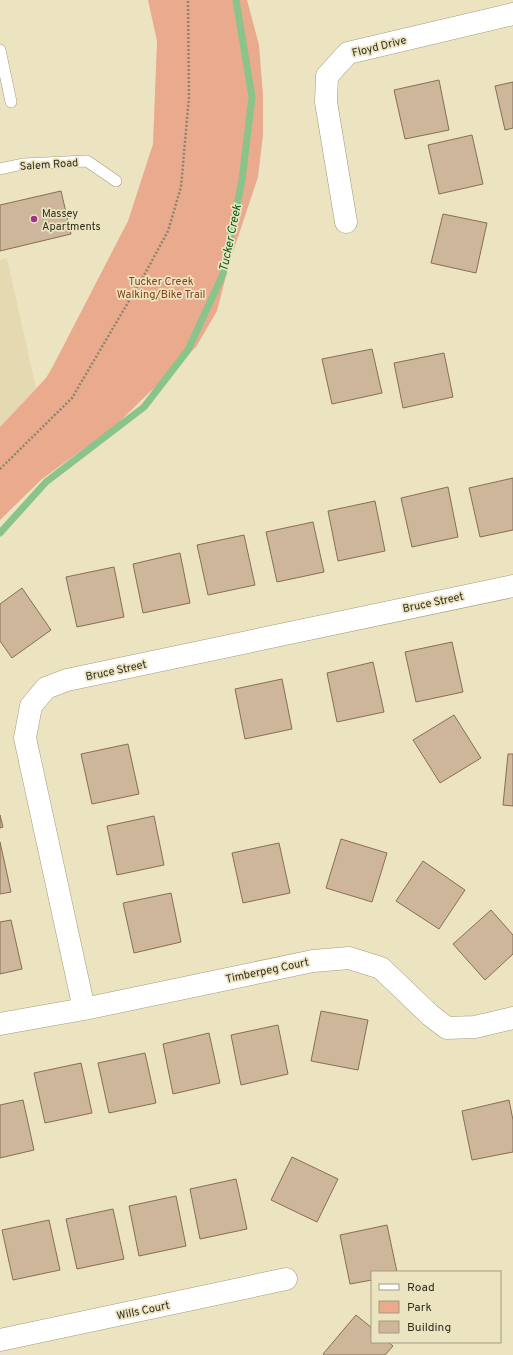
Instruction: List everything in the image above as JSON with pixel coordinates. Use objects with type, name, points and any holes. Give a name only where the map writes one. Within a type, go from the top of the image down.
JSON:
[{"type":"street","name":"Floyd Drive","points":[[346,222],[326,102],[327,76],[348,53],[513,14]]},
{"type":"street","name":"Bruce Street","points":[[84,1009],[25,738],[31,706],[46,688],[67,680],[513,586]]},
{"type":"street","name":"Timberpeg Court","points":[[0,1024],[84,1009],[313,961],[349,958],[381,968],[430,1015],[447,1028],[474,1027],[513,1018]]},
{"type":"street","name":"Wills Court","points":[[0,1340],[286,1279]]},
{"type":"lane","points":[[0,50],[11,102]]},
{"type":"lane","name":"Salem Road","points":[[0,170],[23,164],[87,161],[116,181]]},
{"type":"path","points":[[0,469],[72,398],[147,270],[168,231],[181,187],[189,97],[188,0]]},
{"type":"shaded area","points":[[7,258],[36,388],[0,427],[0,260]]},
{"type":"green space","name":"Tucker Creek Walking/Bike Trail","points":[[148,0],[247,0],[259,45],[263,95],[263,135],[258,177],[229,264],[217,311],[196,347],[115,426],[42,479],[0,520],[0,427],[46,378],[52,368],[128,221],[153,144],[157,41]]},
{"type":"building","points":[[439,80],[449,130],[405,139],[394,90]]},
{"type":"building","points":[[513,82],[513,128],[505,130],[495,86]]},
{"type":"building","points":[[472,135],[483,184],[439,194],[428,145]]},
{"type":"building","name":"Massey Apartments","points":[[61,191],[71,234],[0,251],[0,205]]},
{"type":"building","points":[[443,214],[487,223],[476,273],[431,263]]},
{"type":"building","points":[[372,349],[382,393],[332,404],[322,359]]},
{"type":"building","points":[[444,353],[453,397],[403,408],[394,363]]},
{"type":"building","points":[[513,478],[513,530],[480,537],[469,488]]},
{"type":"building","points":[[448,487],[458,537],[412,547],[401,498]]},
{"type":"building","points":[[375,501],[385,551],[338,561],[328,511]]},
{"type":"building","points":[[313,522],[324,572],[277,582],[266,532]]},
{"type":"building","points":[[244,535],[255,585],[208,595],[197,545]]},
{"type":"building","points":[[180,553],[190,603],[143,613],[133,564]]},
{"type":"building","points":[[114,567],[124,617],[77,627],[66,577]]},
{"type":"building","points":[[22,588],[51,630],[12,658],[0,641],[0,604]]},
{"type":"building","points":[[452,642],[463,692],[416,702],[405,652]]},
{"type":"building","points":[[373,662],[384,712],[337,722],[327,673]]},
{"type":"building","points":[[282,679],[292,729],[245,739],[235,689]]},
{"type":"building","points":[[454,715],[481,758],[440,783],[413,740]]},
{"type":"building","points":[[128,744],[139,794],[92,804],[81,754]]},
{"type":"building","points":[[508,754],[513,754],[513,806],[503,805]]},
{"type":"building","points":[[0,815],[3,827],[0,828]]},
{"type":"building","points":[[154,816],[164,865],[117,875],[107,826]]},
{"type":"building","points":[[341,839],[387,853],[372,902],[326,888]]},
{"type":"building","points":[[0,842],[11,892],[0,894]]},
{"type":"building","points":[[279,843],[290,893],[243,903],[232,853]]},
{"type":"building","points":[[423,861],[465,890],[439,929],[396,901]]},
{"type":"building","points":[[171,893],[181,942],[134,953],[123,903]]},
{"type":"building","points":[[491,910],[513,935],[513,954],[485,980],[453,944]]},
{"type":"building","points":[[11,920],[22,969],[0,974],[0,922]]},
{"type":"building","points":[[321,1011],[368,1020],[358,1070],[311,1061]]},
{"type":"building","points":[[278,1025],[288,1074],[241,1085],[231,1035]]},
{"type":"building","points":[[209,1033],[220,1083],[173,1094],[163,1044]]},
{"type":"building","points":[[145,1053],[156,1103],[109,1113],[98,1063]]},
{"type":"building","points":[[81,1063],[92,1113],[45,1123],[34,1073]]},
{"type":"building","points":[[23,1100],[34,1150],[0,1158],[0,1105]]},
{"type":"building","points":[[509,1100],[513,1120],[513,1152],[472,1160],[462,1111]]},
{"type":"building","points":[[292,1157],[338,1179],[317,1222],[271,1200]]},
{"type":"building","points":[[236,1179],[247,1229],[200,1239],[190,1189]]},
{"type":"building","points":[[176,1196],[186,1246],[139,1256],[129,1206]]},
{"type":"building","points":[[113,1209],[124,1259],[77,1269],[66,1219]]},
{"type":"building","points":[[49,1220],[60,1270],[13,1280],[2,1230]]},
{"type":"building","points":[[387,1225],[397,1271],[371,1271],[371,1280],[350,1284],[340,1235]]},
{"type":"building","points":[[356,1315],[371,1327],[371,1343],[389,1343],[393,1346],[385,1355],[323,1354]]},
{"type":"waterway","name":"Tucker Creek","points":[[0,533],[46,482],[144,407],[188,350],[223,274],[242,180],[252,97],[236,0]]},
{"type":"place","name":"Massey Apartments","points":[[34,219]]}]
